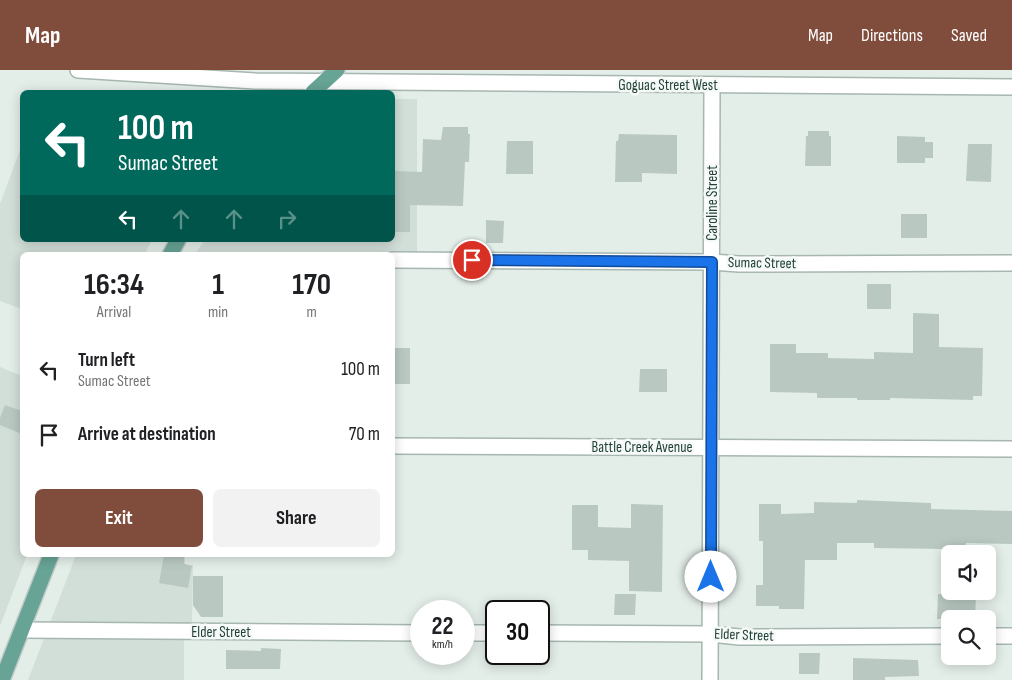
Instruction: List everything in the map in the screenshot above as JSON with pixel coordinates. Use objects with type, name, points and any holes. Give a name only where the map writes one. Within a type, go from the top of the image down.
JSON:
[{"type":"main road","points":[[316,90],[337,70]]},
{"type":"main road","points":[[2,680],[50,557]]},
{"type":"street","name":"Goguac Street West","points":[[78,70],[255,81],[1012,87]]},
{"type":"street","name":"Caroline Street","points":[[710,680],[712,85]]},
{"type":"street","name":"Sumac Street","points":[[395,260],[712,262],[739,264],[1012,263]]},
{"type":"street","name":"Battle Creek Avenue","points":[[395,446],[1012,449]]},
{"type":"street","name":"Elder Street","points":[[22,630],[410,633]]},
{"type":"street","name":"Elder Street","points":[[550,633],[710,634],[739,636],[941,636]]},
{"type":"street","points":[[996,636],[1012,636]]},
{"type":"shaded area","points":[[395,99],[417,99],[417,255],[395,255],[395,252],[196,252],[204,242],[395,242]]},
{"type":"shaded area","points":[[20,150],[20,242],[151,242],[146,252],[20,252],[20,308],[0,301],[0,204]]},
{"type":"shaded area","points":[[0,367],[20,375],[20,557],[26,557],[0,626]]},
{"type":"shaded area","points":[[75,557],[185,557],[185,564],[193,565],[192,624],[50,623]]},
{"type":"shaded area","points":[[45,636],[184,637],[184,680],[28,680]]},
{"type":"building","points":[[443,127],[468,127],[468,134],[470,134],[469,162],[465,162],[463,206],[410,205],[410,232],[395,232],[395,171],[422,172],[423,139],[441,140]]},
{"type":"building","points":[[808,131],[829,131],[829,136],[831,136],[831,166],[805,166],[806,136],[808,136]]},
{"type":"building","points":[[619,134],[677,135],[677,174],[642,173],[642,182],[615,182],[616,141],[618,141]]},
{"type":"building","points":[[897,136],[925,137],[925,142],[933,142],[933,158],[925,158],[925,163],[897,163]]},
{"type":"building","points":[[507,141],[533,141],[533,174],[506,174]]},
{"type":"building","points":[[968,144],[992,144],[991,182],[966,181]]},
{"type":"building","points":[[901,214],[927,214],[927,238],[901,238]]},
{"type":"building","points":[[486,220],[504,221],[503,243],[486,243]]},
{"type":"building","points":[[867,284],[891,284],[891,309],[867,309]]},
{"type":"building","points":[[913,313],[939,314],[939,347],[983,348],[982,396],[973,396],[973,400],[890,398],[890,400],[857,400],[857,398],[817,398],[817,393],[770,392],[770,344],[796,344],[796,353],[828,353],[828,358],[874,359],[874,352],[913,353]]},
{"type":"building","points":[[395,348],[410,348],[410,384],[395,384]]},
{"type":"building","points":[[640,369],[667,369],[667,392],[639,392]]},
{"type":"building","points":[[5,405],[20,410],[20,433],[0,425],[0,418]]},
{"type":"building","points":[[857,500],[931,503],[931,509],[1012,511],[1012,544],[966,543],[966,545],[941,545],[941,549],[874,548],[874,543],[837,543],[837,560],[805,560],[804,609],[779,609],[779,606],[756,606],[756,585],[763,585],[763,541],[759,541],[759,504],[781,504],[781,514],[814,513],[814,502],[857,503]]},
{"type":"building","points":[[631,504],[663,505],[662,592],[629,591],[629,561],[588,560],[588,550],[572,550],[572,505],[598,505],[598,527],[631,528]]},
{"type":"building","points":[[164,557],[184,557],[184,564],[192,566],[188,588],[159,583]]},
{"type":"building","points":[[193,576],[223,576],[223,617],[201,617],[193,605]]},
{"type":"building","points":[[615,594],[636,594],[635,615],[614,615]]},
{"type":"building","points":[[938,594],[941,594],[941,600],[976,600],[975,610],[941,610],[941,619],[937,619]]},
{"type":"building","points":[[261,648],[281,649],[280,669],[226,669],[226,650],[261,651]]},
{"type":"building","points":[[799,653],[820,653],[819,674],[799,674]]},
{"type":"building","points":[[853,658],[918,660],[919,676],[885,677],[885,680],[853,680]]},
{"type":"route","points":[[472,260],[712,262],[711,577]]}]
